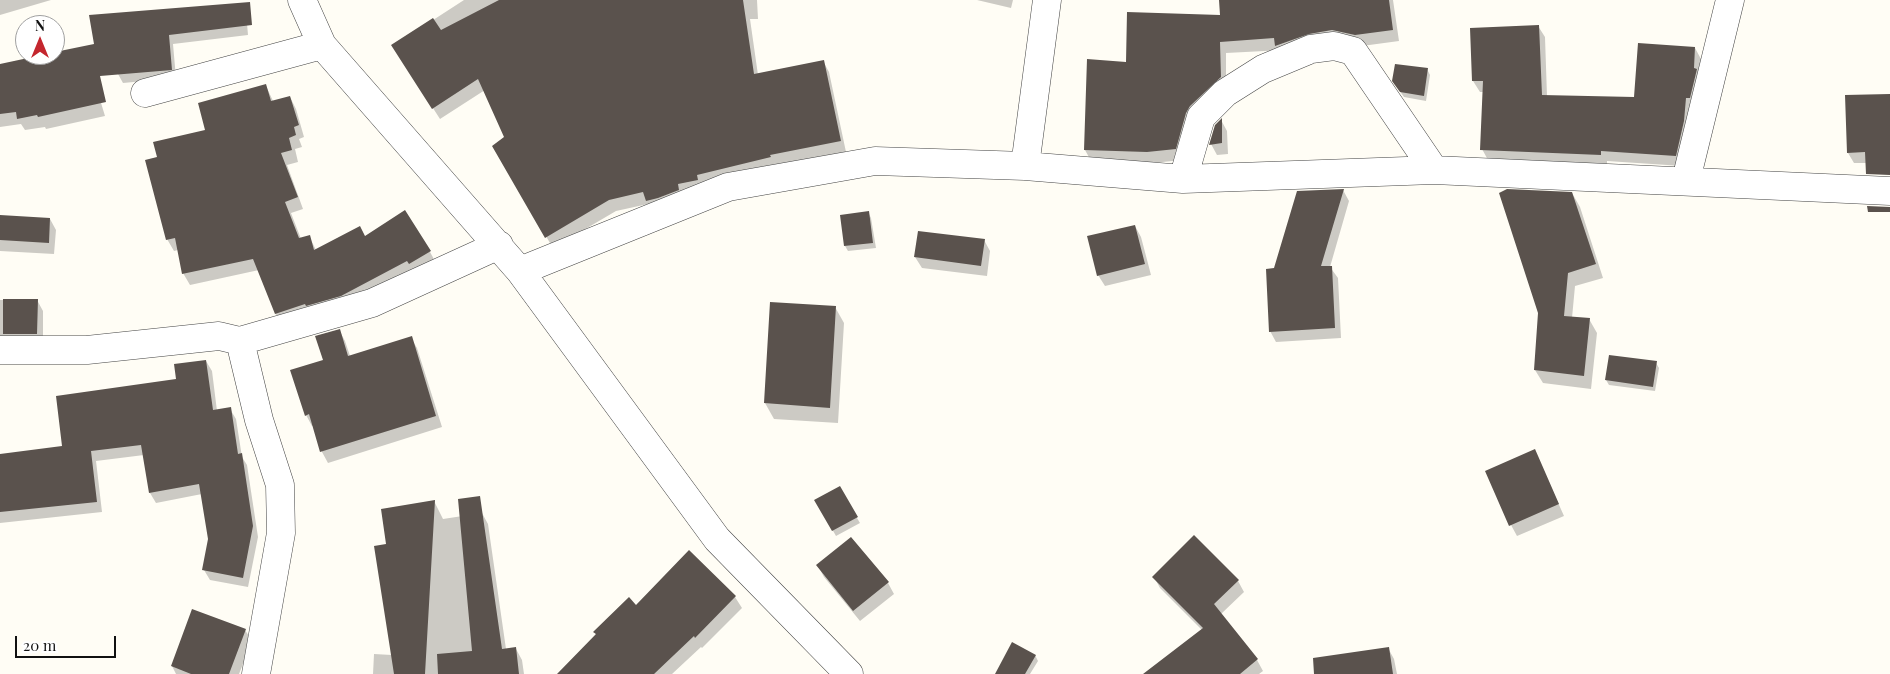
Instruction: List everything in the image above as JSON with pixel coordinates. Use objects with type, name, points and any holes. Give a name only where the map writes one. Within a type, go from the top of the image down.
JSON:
[{"type":"street","points":[[302,0],[322,45],[520,271],[717,538],[849,674]]},
{"type":"street","points":[[1026,166],[1047,0]]},
{"type":"street","points":[[1686,180],[1730,0]]},
{"type":"street","points":[[145,94],[322,45]]},
{"type":"street","points":[[1183,179],[1201,117],[1225,94],[1263,69],[1311,49],[1334,46],[1353,51],[1434,170]]},
{"type":"street","points":[[520,271],[728,187],[875,161],[1026,166],[1183,179],[1434,170],[1686,180],[1890,191]]},
{"type":"street","points":[[0,350],[87,350],[219,336],[240,341],[372,302],[499,245]]},
{"type":"street","points":[[240,341],[260,420],[280,485],[281,533],[256,674]]},
{"type":"building","points":[[499,0],[743,0],[754,74],[824,60],[841,141],[770,155],[771,157],[697,175],[698,180],[678,184],[679,190],[658,198],[646,201],[643,192],[609,200],[545,238],[492,146],[504,137],[478,79],[432,109],[391,45],[433,18],[441,30]]},
{"type":"building","points":[[1219,0],[1389,0],[1393,30],[1355,35],[1332,30],[1309,34],[1275,46],[1274,38],[1220,42],[1221,77],[1190,106],[1186,113],[1176,149],[1147,152],[1084,150],[1087,59],[1126,62],[1127,12],[1220,15]]},
{"type":"building","points":[[250,2],[252,25],[169,35],[172,70],[100,76],[106,102],[38,117],[37,115],[17,119],[16,112],[0,114],[0,64],[15,61],[15,65],[65,65],[65,50],[94,44],[89,15]]},
{"type":"building","points":[[1539,25],[1542,95],[1634,97],[1638,43],[1695,47],[1694,68],[1697,69],[1690,98],[1686,98],[1684,121],[1676,156],[1601,151],[1601,155],[1480,150],[1483,81],[1472,81],[1470,28]]},
{"type":"building","points":[[1395,64],[1428,68],[1424,96],[1400,92],[1392,81]]},
{"type":"building","points":[[266,84],[271,101],[290,96],[299,125],[294,127],[296,135],[289,138],[292,150],[281,153],[298,197],[285,202],[299,238],[310,235],[314,250],[360,226],[365,236],[405,210],[431,251],[409,264],[407,261],[341,296],[306,306],[305,304],[275,314],[253,259],[182,274],[175,238],[166,240],[145,160],[157,157],[153,142],[205,130],[198,103]]},
{"type":"building","points":[[1890,94],[1890,175],[1866,174],[1865,152],[1847,153],[1845,95]]},
{"type":"building","points":[[1222,118],[1222,143],[1209,145],[1215,125]]},
{"type":"building","points":[[1344,189],[1321,266],[1332,266],[1335,328],[1269,332],[1266,269],[1274,268],[1297,191]]},
{"type":"building","points":[[1507,189],[1572,192],[1596,264],[1568,273],[1564,316],[1590,318],[1584,376],[1534,370],[1538,313],[1499,193]]},
{"type":"building","points":[[1867,206],[1890,207],[1890,212],[1868,212]]},
{"type":"building","points":[[869,211],[873,243],[844,246],[840,215]]},
{"type":"building","points":[[0,215],[50,218],[49,243],[0,240]]},
{"type":"building","points":[[1135,225],[1145,264],[1097,276],[1087,236]]},
{"type":"building","points":[[918,231],[985,239],[981,266],[914,257]]},
{"type":"building","points":[[3,299],[38,299],[37,334],[3,334]]},
{"type":"building","points":[[770,302],[836,306],[830,408],[764,403]]},
{"type":"building","points":[[340,329],[348,356],[412,336],[436,416],[320,452],[309,414],[305,416],[290,370],[323,360],[315,336]]},
{"type":"building","points":[[1609,355],[1657,361],[1653,387],[1605,380]]},
{"type":"building","points":[[206,360],[213,410],[231,407],[238,454],[242,453],[253,526],[243,578],[202,570],[208,539],[199,484],[149,493],[141,445],[91,451],[97,502],[0,512],[0,454],[62,446],[56,396],[176,379],[174,364]]},
{"type":"building","points":[[1535,449],[1559,504],[1509,526],[1485,471]]},
{"type":"building","points":[[840,486],[858,517],[832,531],[814,500]]},
{"type":"building","points":[[480,496],[502,649],[516,647],[519,674],[438,674],[437,654],[472,651],[458,499]]},
{"type":"building","points":[[435,500],[425,674],[394,674],[374,546],[386,544],[381,509]]},
{"type":"building","points":[[1194,535],[1239,580],[1214,604],[1258,659],[1240,674],[1143,674],[1203,628],[1152,577]]},
{"type":"building","points":[[851,537],[889,582],[853,611],[816,565]]},
{"type":"building","points":[[689,550],[736,596],[695,638],[694,636],[654,674],[557,674],[596,634],[593,632],[629,597],[636,605]]},
{"type":"building","points":[[192,609],[246,629],[229,674],[191,674],[171,666]]},
{"type":"building","points":[[1012,642],[1036,655],[1025,674],[995,674]]},
{"type":"building","points":[[1389,647],[1393,674],[1314,674],[1313,658]]}]
